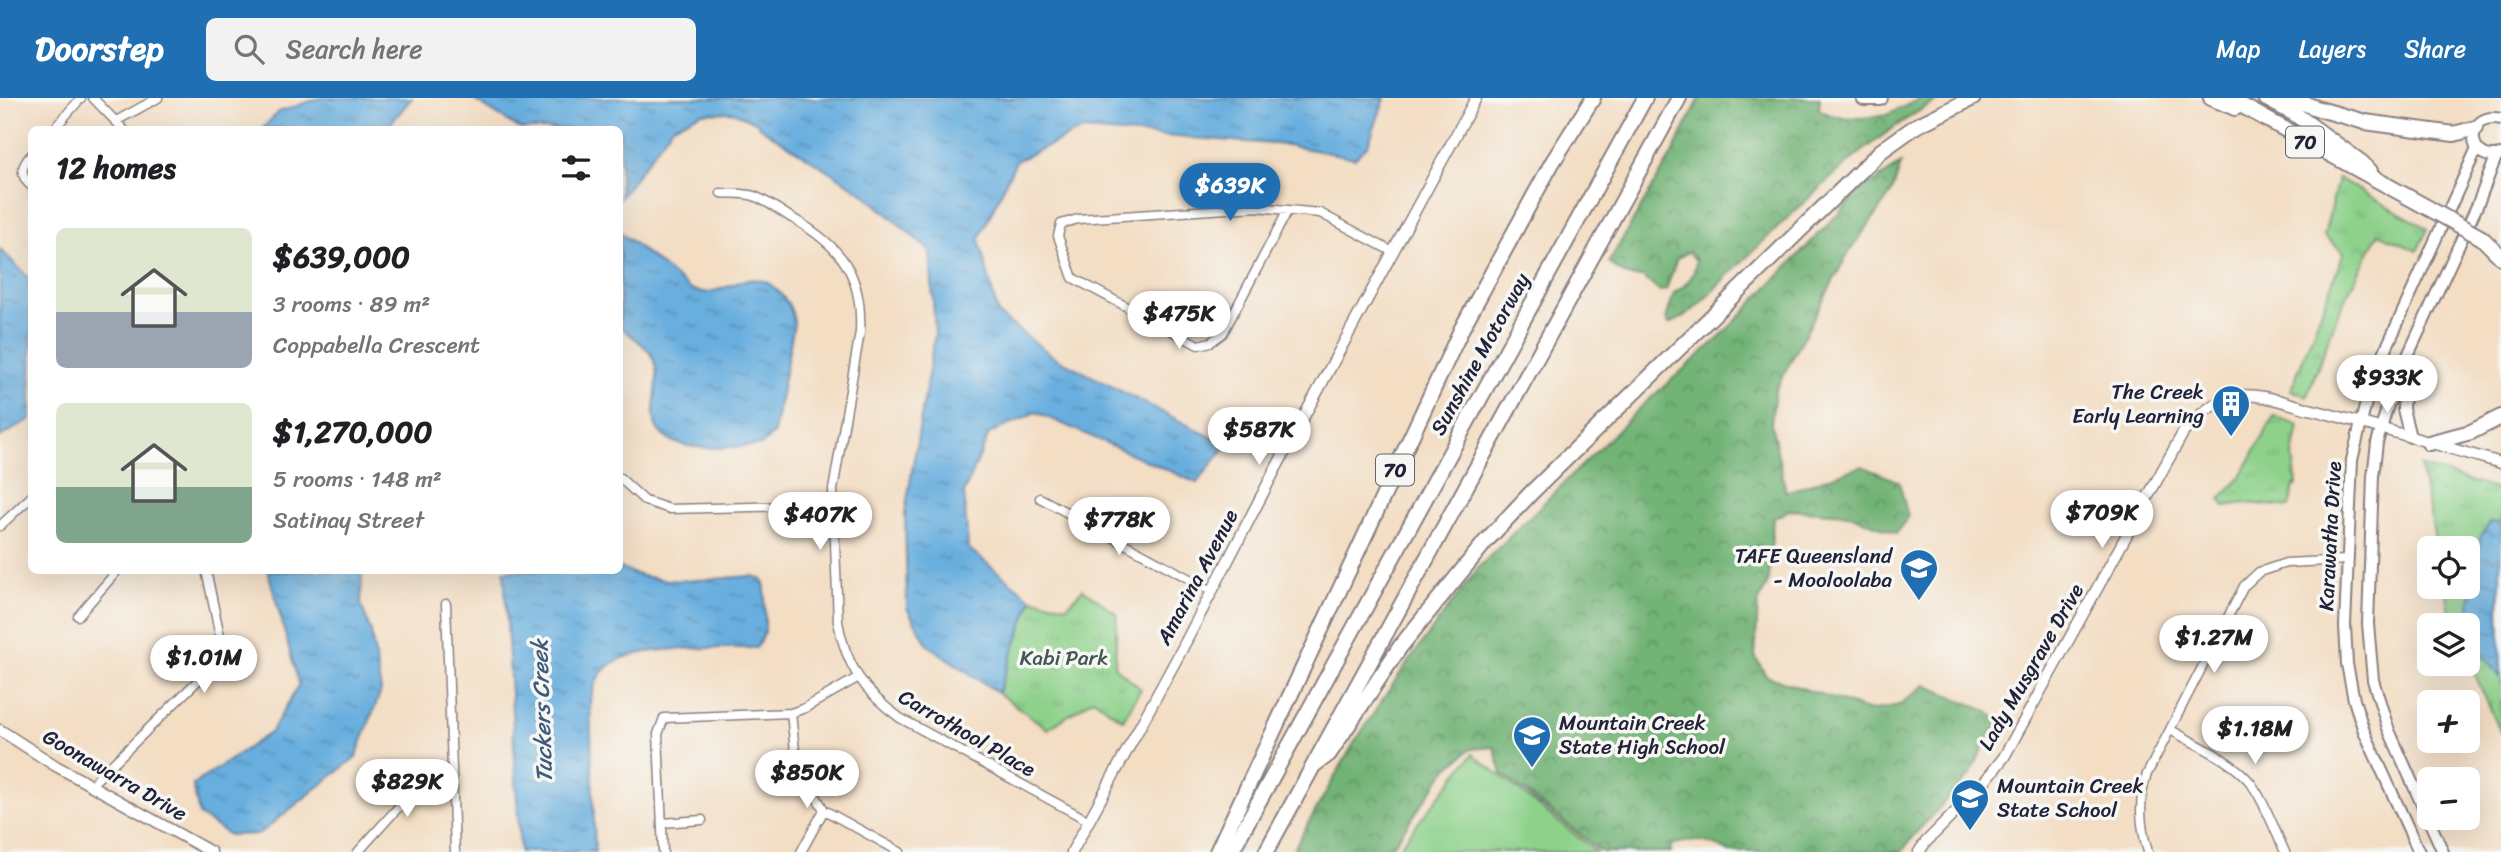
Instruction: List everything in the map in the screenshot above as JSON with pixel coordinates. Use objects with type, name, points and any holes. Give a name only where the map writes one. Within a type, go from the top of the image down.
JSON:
[{"type":"highway","name":"70","points":[[1217,852],[1462,328],[1546,173],[1593,98]]},
{"type":"highway","name":"Sunshine Motorway","points":[[1231,852],[1645,98]]},
{"type":"highway","points":[[1266,852],[1679,98]]},
{"type":"highway","points":[[1864,98],[1880,98]]},
{"type":"highway","points":[[1314,765],[1329,754],[1393,657],[1430,607],[1531,493],[1881,151],[1916,126],[1973,98]]},
{"type":"highway","name":"70","points":[[2211,98],[2253,112],[2358,171],[2376,177],[2501,248]]},
{"type":"highway","points":[[2228,98],[2253,112]]},
{"type":"highway","name":"70","points":[[2266,98],[2329,139],[2376,177]]},
{"type":"highway","points":[[2290,98],[2365,121],[2454,134],[2476,128]]},
{"type":"highway","points":[[2482,238],[2501,257]]},
{"type":"highway","points":[[2429,443],[2471,432],[2501,417]]},
{"type":"main road","points":[[2498,156],[2483,154],[2474,142],[2476,128],[2486,119],[2501,119]]},
{"type":"main road","name":"Karawatha Drive","points":[[2418,852],[2367,738],[2354,700],[2345,643],[2352,460],[2360,422],[2377,367],[2477,148]]},
{"type":"main road","name":"Karawatha Drive","points":[[2443,852],[2379,704],[2369,652],[2371,496],[2374,459],[2381,428],[2398,381],[2498,156]]},
{"type":"main road","points":[[2398,381],[2404,394],[2403,409],[2410,437]]},
{"type":"street","points":[[56,126],[81,98]]},
{"type":"street","points":[[93,98],[120,126]]},
{"type":"street","points":[[116,121],[158,98]]},
{"type":"street","name":"Amarina Avenue","points":[[1072,852],[1476,98]]},
{"type":"street","points":[[28,158],[21,171],[28,183]]},
{"type":"street","name":"Carrothool Place","points":[[721,193],[753,195],[815,231],[834,247],[853,276],[861,309],[860,332],[833,505],[838,622],[841,640],[857,678],[884,706],[900,718],[1089,821]]},
{"type":"street","points":[[1288,210],[1223,332],[1211,342],[1198,345],[1073,278],[1058,236],[1061,224],[1078,219],[1256,207],[1288,210],[1320,213],[1393,252]]},
{"type":"street","name":"Lady Musgrave Drive","points":[[1919,852],[1925,842],[1982,785],[2004,757],[2165,464],[2183,433],[2197,416],[2225,399],[2246,396],[2360,422],[2501,463]]},
{"type":"street","points":[[623,481],[645,501],[670,509],[833,505]]},
{"type":"street","points":[[1040,498],[1212,591]]},
{"type":"street","points":[[0,526],[28,500]]},
{"type":"street","points":[[2148,852],[2142,833],[2140,811],[2147,774],[2244,586],[2259,572],[2286,563],[2348,560]]},
{"type":"street","points":[[78,617],[115,574]]},
{"type":"street","points":[[91,785],[224,655],[207,574]]},
{"type":"street","points":[[446,604],[454,852]]},
{"type":"street","points":[[663,852],[657,734],[664,718],[791,713],[805,708],[857,678]]},
{"type":"street","points":[[791,713],[795,751],[802,772],[824,810],[900,852]]},
{"type":"street","name":"Goonawarra Drive","points":[[0,730],[211,852]]},
{"type":"street","points":[[2171,730],[2236,769],[2248,780],[2285,852]]},
{"type":"street","points":[[358,852],[422,781],[451,775]]},
{"type":"street","points":[[802,852],[824,810]]},
{"type":"street","points":[[662,823],[702,820]]},
{"type":"green space","points":[[1700,98],[1820,98],[1819,110],[1835,117],[1862,118],[1887,115],[1921,98],[1942,98],[1912,115],[1857,156],[1695,308],[1669,324],[1666,319],[1674,293],[1689,280],[1696,260],[1688,252],[1677,258],[1666,290],[1659,291],[1643,277],[1624,274],[1609,262],[1672,154]]},
{"type":"green space","points":[[1901,164],[1892,192],[1847,255],[1775,391],[1771,423],[1786,492],[1862,466],[1899,482],[1908,517],[1896,533],[1847,514],[1789,510],[1773,519],[1769,580],[1758,603],[1755,656],[1766,676],[1870,711],[1899,705],[1925,685],[1987,711],[2000,722],[1987,739],[1971,774],[1913,836],[1902,852],[1730,852],[1708,843],[1688,841],[1671,845],[1671,852],[1602,852],[1502,774],[1494,747],[1471,749],[1447,769],[1388,852],[1292,852],[1354,743],[1403,669],[1478,568],[1643,405],[1719,338],[1861,190]]},
{"type":"green space","points":[[2338,178],[2428,229],[2417,251],[2379,233],[2339,311],[2307,396],[2291,390],[2344,252],[2324,236]]},
{"type":"green space","points":[[2274,416],[2299,425],[2293,456],[2297,486],[2294,486],[2289,507],[2246,503],[2225,506],[2220,499],[2240,478]]},
{"type":"green space","points":[[2420,466],[2501,491],[2501,523],[2491,522],[2480,541],[2480,536],[2435,536]]},
{"type":"green space","name":"Kabi Park","points":[[1083,589],[1117,614],[1115,667],[1141,689],[1123,720],[1093,699],[1048,729],[998,693],[1032,599],[1067,606]]},
{"type":"green space","points":[[2448,599],[2473,599],[2475,613],[2451,613]]},
{"type":"green space","points":[[2480,645],[2481,652],[2501,678],[2501,733],[2476,676],[2480,676]]},
{"type":"green space","points":[[1473,754],[1597,852],[1395,852]]},
{"type":"water","points":[[320,98],[412,98],[389,126],[265,126],[278,112]]},
{"type":"water","points":[[471,98],[1385,98],[1368,145],[1355,158],[1287,145],[1082,130],[1016,161],[979,239],[998,314],[1054,357],[1227,445],[1197,483],[1036,412],[989,434],[964,492],[968,548],[1032,599],[998,693],[928,645],[907,608],[905,513],[935,333],[930,251],[863,193],[758,126],[758,123],[733,112],[702,113],[673,126],[623,194],[623,126],[515,126]]},
{"type":"water","points":[[623,234],[690,289],[713,291],[745,280],[766,282],[787,301],[794,323],[774,433],[762,445],[713,448],[678,444],[664,437],[656,426],[655,362],[637,340],[623,329]]},
{"type":"water","points":[[0,249],[28,277],[28,421],[0,437]]},
{"type":"water","points":[[2491,522],[2501,523],[2501,678],[2480,650],[2480,613],[2470,613],[2471,599],[2480,599],[2481,536]]},
{"type":"water","name":"Tuckers Creek","points":[[623,569],[668,580],[753,576],[762,579],[765,587],[765,632],[756,648],[655,651],[635,654],[606,668],[597,680],[590,702],[595,852],[520,852],[504,574],[623,574]]},
{"type":"water","points":[[269,574],[362,574],[361,604],[371,632],[381,691],[356,757],[259,834],[229,835],[199,815],[193,785],[271,732],[299,685]]},
{"type":"place","name":"The Creek Early Learning","points":[[2231,438]]},
{"type":"place","name":"TAFE Queensland - Mooloolaba","points":[[1919,602]]},
{"type":"place","name":"Mountain Creek State High School","points":[[1532,769]]},
{"type":"place","name":"Mountain Creek State School","points":[[1970,832]]}]
